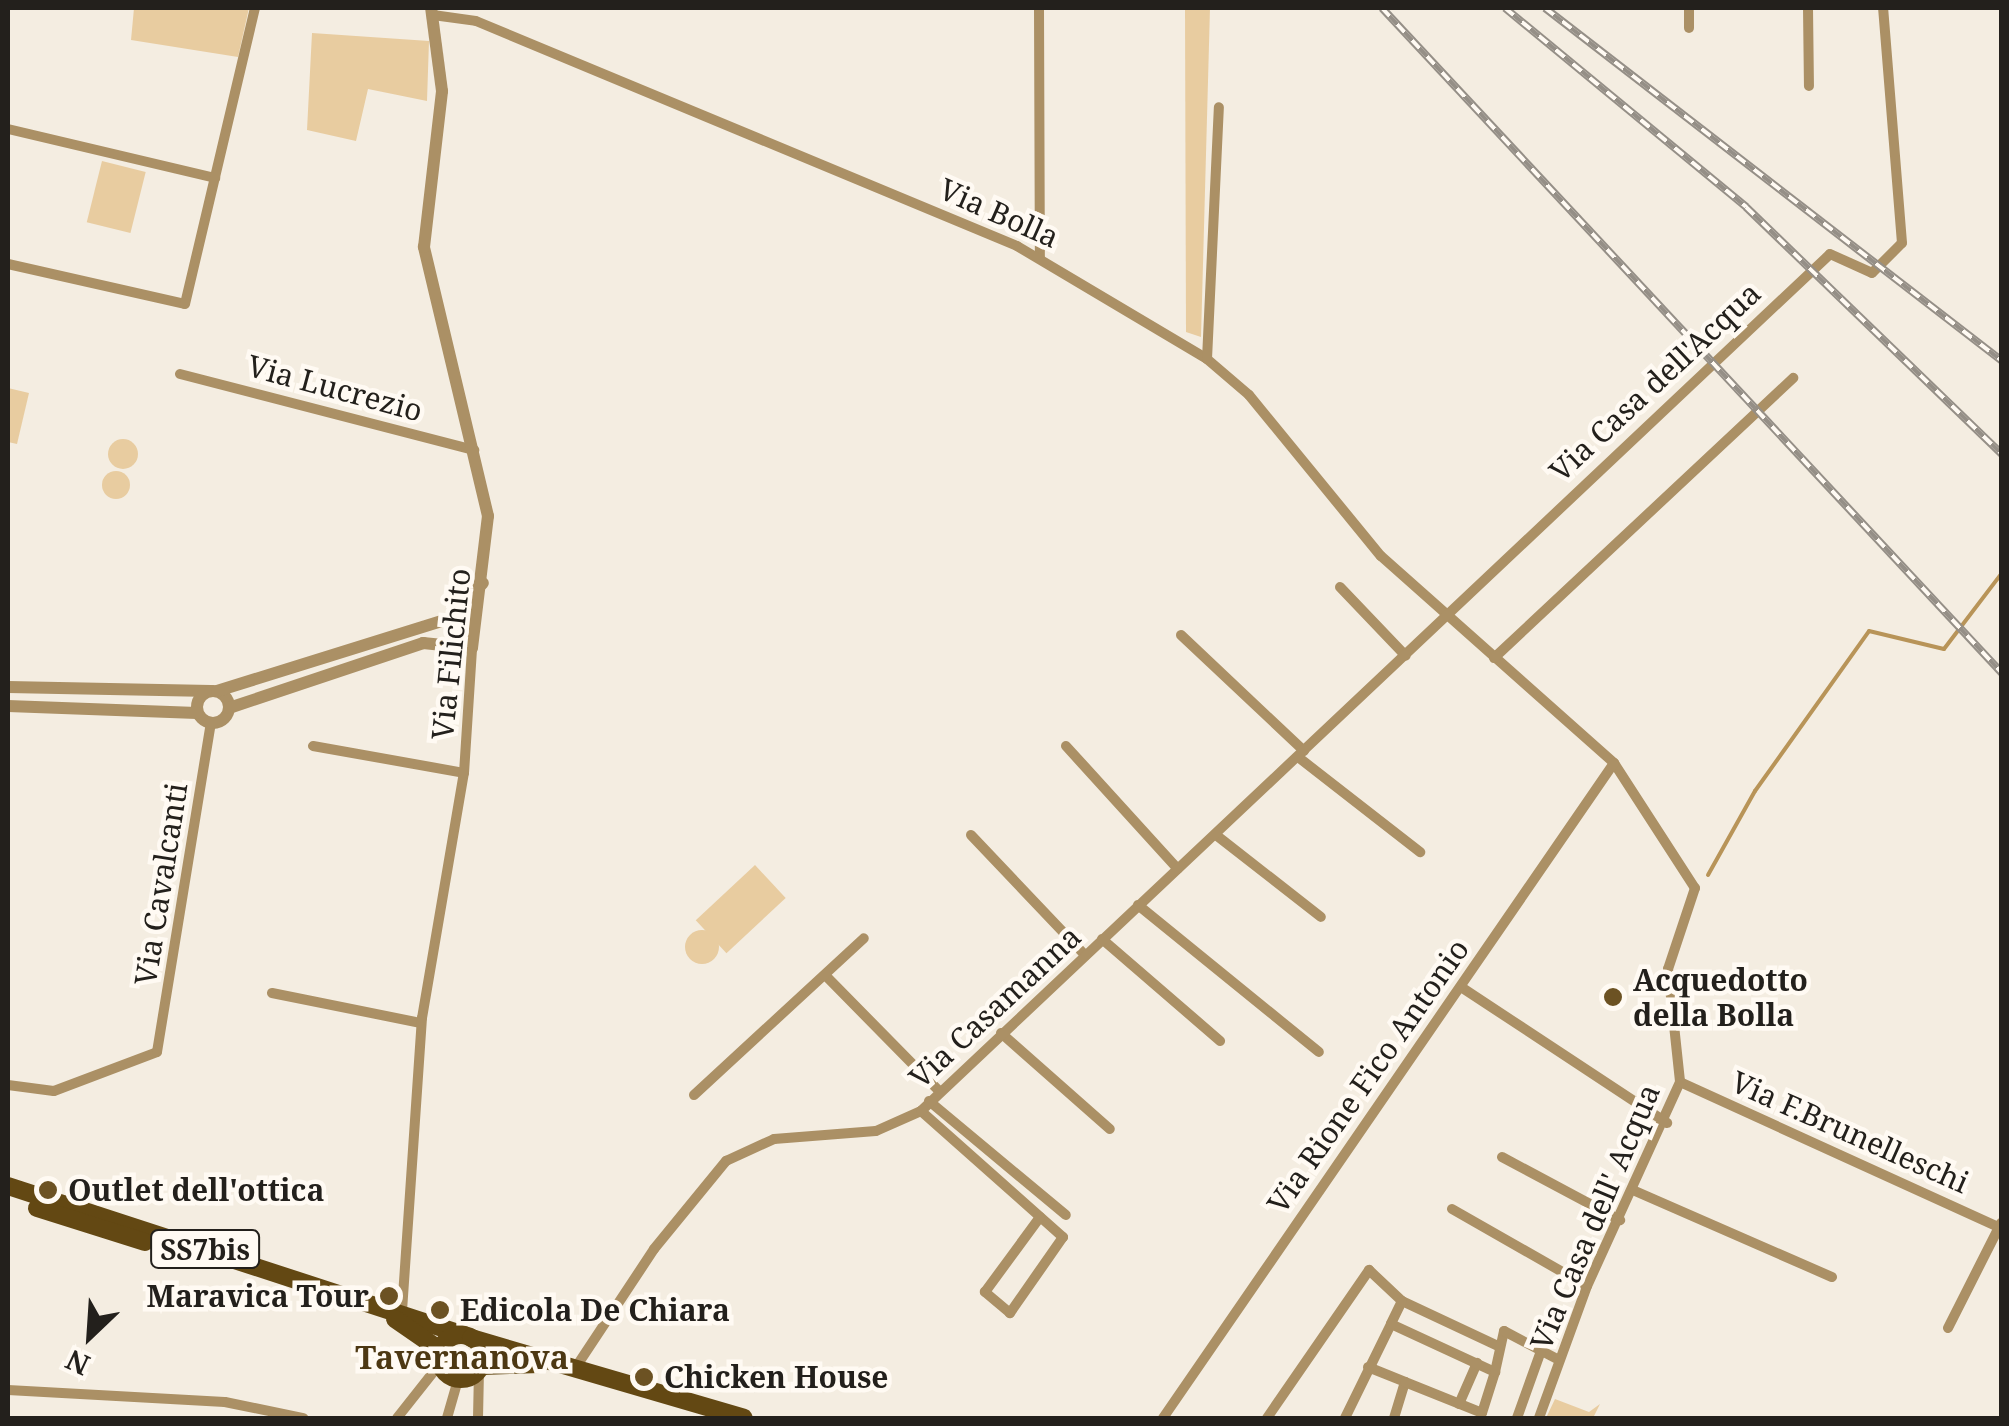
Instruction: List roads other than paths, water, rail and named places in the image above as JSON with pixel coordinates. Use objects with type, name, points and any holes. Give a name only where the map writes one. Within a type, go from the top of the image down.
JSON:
[{"type":"main road","name":"SS7bis","points":[[8,1186],[401,1316]]},
{"type":"main road","name":"SS7bis","points":[[8,1198],[744,1418]]},
{"type":"main road","points":[[401,1316],[458,1380]]},
{"type":"main road","points":[[440,1357],[468,1336],[480,1368]]},
{"type":"main road","name":"SS7bis","points":[[458,1380],[480,1368],[526,1360],[574,1370],[705,1418]]},
{"type":"street","points":[[8,264],[185,304],[256,8]]},
{"type":"street","points":[[1039,8],[1040,257]]},
{"type":"street","points":[[1688,8],[1689,28]]},
{"type":"street","points":[[1808,8],[1809,86]]},
{"type":"street","name":"Via Casa dell'Acqua","points":[[1442,616],[1830,254],[1872,272],[1902,243],[1882,8]]},
{"type":"street","name":"Via Bolla","points":[[432,11],[476,21],[1040,257],[1207,359],[1442,616]]},
{"type":"street","name":"Via Filichito","points":[[401,1316],[421,1023],[464,773],[472,648],[484,582],[488,516],[478,451],[424,246],[442,91],[432,11]]},
{"type":"street","points":[[1207,359],[1219,107]]},
{"type":"street","points":[[8,129],[214,178]]},
{"type":"street","name":"Via Lucrezio","points":[[180,374],[478,451]]},
{"type":"street","points":[[1494,658],[1793,378]]},
{"type":"street","points":[[8,687],[214,691],[448,620],[484,582]]},
{"type":"street","points":[[1340,587],[1406,656]]},
{"type":"street","points":[[1442,616],[1614,763]]},
{"type":"street","name":"Via Casamanna","points":[[574,1370],[726,1161],[774,1139],[876,1131],[921,1111],[938,1090],[1406,656],[1442,616]]},
{"type":"street","points":[[1181,635],[1301,754],[1420,852]]},
{"type":"street","points":[[8,706],[198,713],[211,724],[229,708],[423,642],[472,648]]},
{"type":"street","points":[[214,691],[229,708]]},
{"type":"street","points":[[198,713],[214,691]]},
{"type":"street","name":"Via Cavalcanti","points":[[8,1084],[54,1091],[158,1052],[211,724]]},
{"type":"street","points":[[313,746],[464,773]]},
{"type":"street","points":[[1066,746],[1178,869]]},
{"type":"street","name":"Via Rione Fico Antonio","points":[[1163,1418],[1614,763]]},
{"type":"street","name":"Via Casa dell' Acqua","points":[[1539,1418],[1587,1286],[1667,1122],[1680,1082],[1668,969],[1695,888],[1614,763]]},
{"type":"street","points":[[970,835],[1085,955]]},
{"type":"street","points":[[1216,835],[1322,917]]},
{"type":"street","points":[[1138,905],[1319,1052]]},
{"type":"street","points":[[694,1095],[864,938]]},
{"type":"street","points":[[1102,939],[1220,1041]]},
{"type":"street","points":[[826,976],[938,1090]]},
{"type":"street","points":[[1461,987],[1667,1122]]},
{"type":"street","points":[[272,993],[421,1023]]},
{"type":"street","points":[[1001,1034],[1110,1129]]},
{"type":"street","name":"Via F.Brunelleschi","points":[[1680,1082],[2001,1226],[1948,1328]]},
{"type":"street","points":[[928,1101],[1066,1215]]},
{"type":"street","points":[[921,1111],[1040,1217],[1062,1237],[1010,1312],[985,1292],[1040,1217]]},
{"type":"street","points":[[1502,1157],[1620,1220]]},
{"type":"street","points":[[1634,1191],[1832,1277]]},
{"type":"street","points":[[1452,1209],[1587,1286]]},
{"type":"street","points":[[1267,1418],[1369,1270],[1402,1301],[1498,1346]]},
{"type":"street","points":[[1346,1418],[1402,1301]]},
{"type":"street","points":[[1392,1324],[1495,1372]]},
{"type":"street","points":[[1368,1367],[1482,1416],[1504,1332],[1559,1360]]},
{"type":"street","points":[[1517,1418],[1541,1351]]},
{"type":"street","points":[[397,1418],[440,1357]]},
{"type":"street","points":[[1460,1404],[1476,1364]]},
{"type":"street","points":[[478,1418],[480,1368]]},
{"type":"street","points":[[447,1418],[458,1380]]},
{"type":"street","points":[[1394,1418],[1405,1382]]},
{"type":"street","points":[[8,1390],[224,1402],[303,1418]]},
{"type":"waterway","points":[[1708,875],[1755,791],[1869,631],[1944,649],[2002,573]]},
{"type":"railway","points":[[1382,8],[2002,673]]},
{"type":"railway","points":[[1505,8],[1746,207],[2002,454]]},
{"type":"railway","points":[[1545,8],[2002,361]]},
{"type":"place","name":"Acquedotto della Bolla","points":[[1613,997]]},
{"type":"place","name":"Outlet dell'ottica","points":[[48,1190]]},
{"type":"place","name":"Maravica Tour","points":[[389,1296]]},
{"type":"place","name":"Edicola De Chiara","points":[[440,1310]]},
{"type":"place","name":"Chicken House","points":[[644,1377]]},
{"type":"district","name":"Tavernanova","points":[[462,1357]]}]
